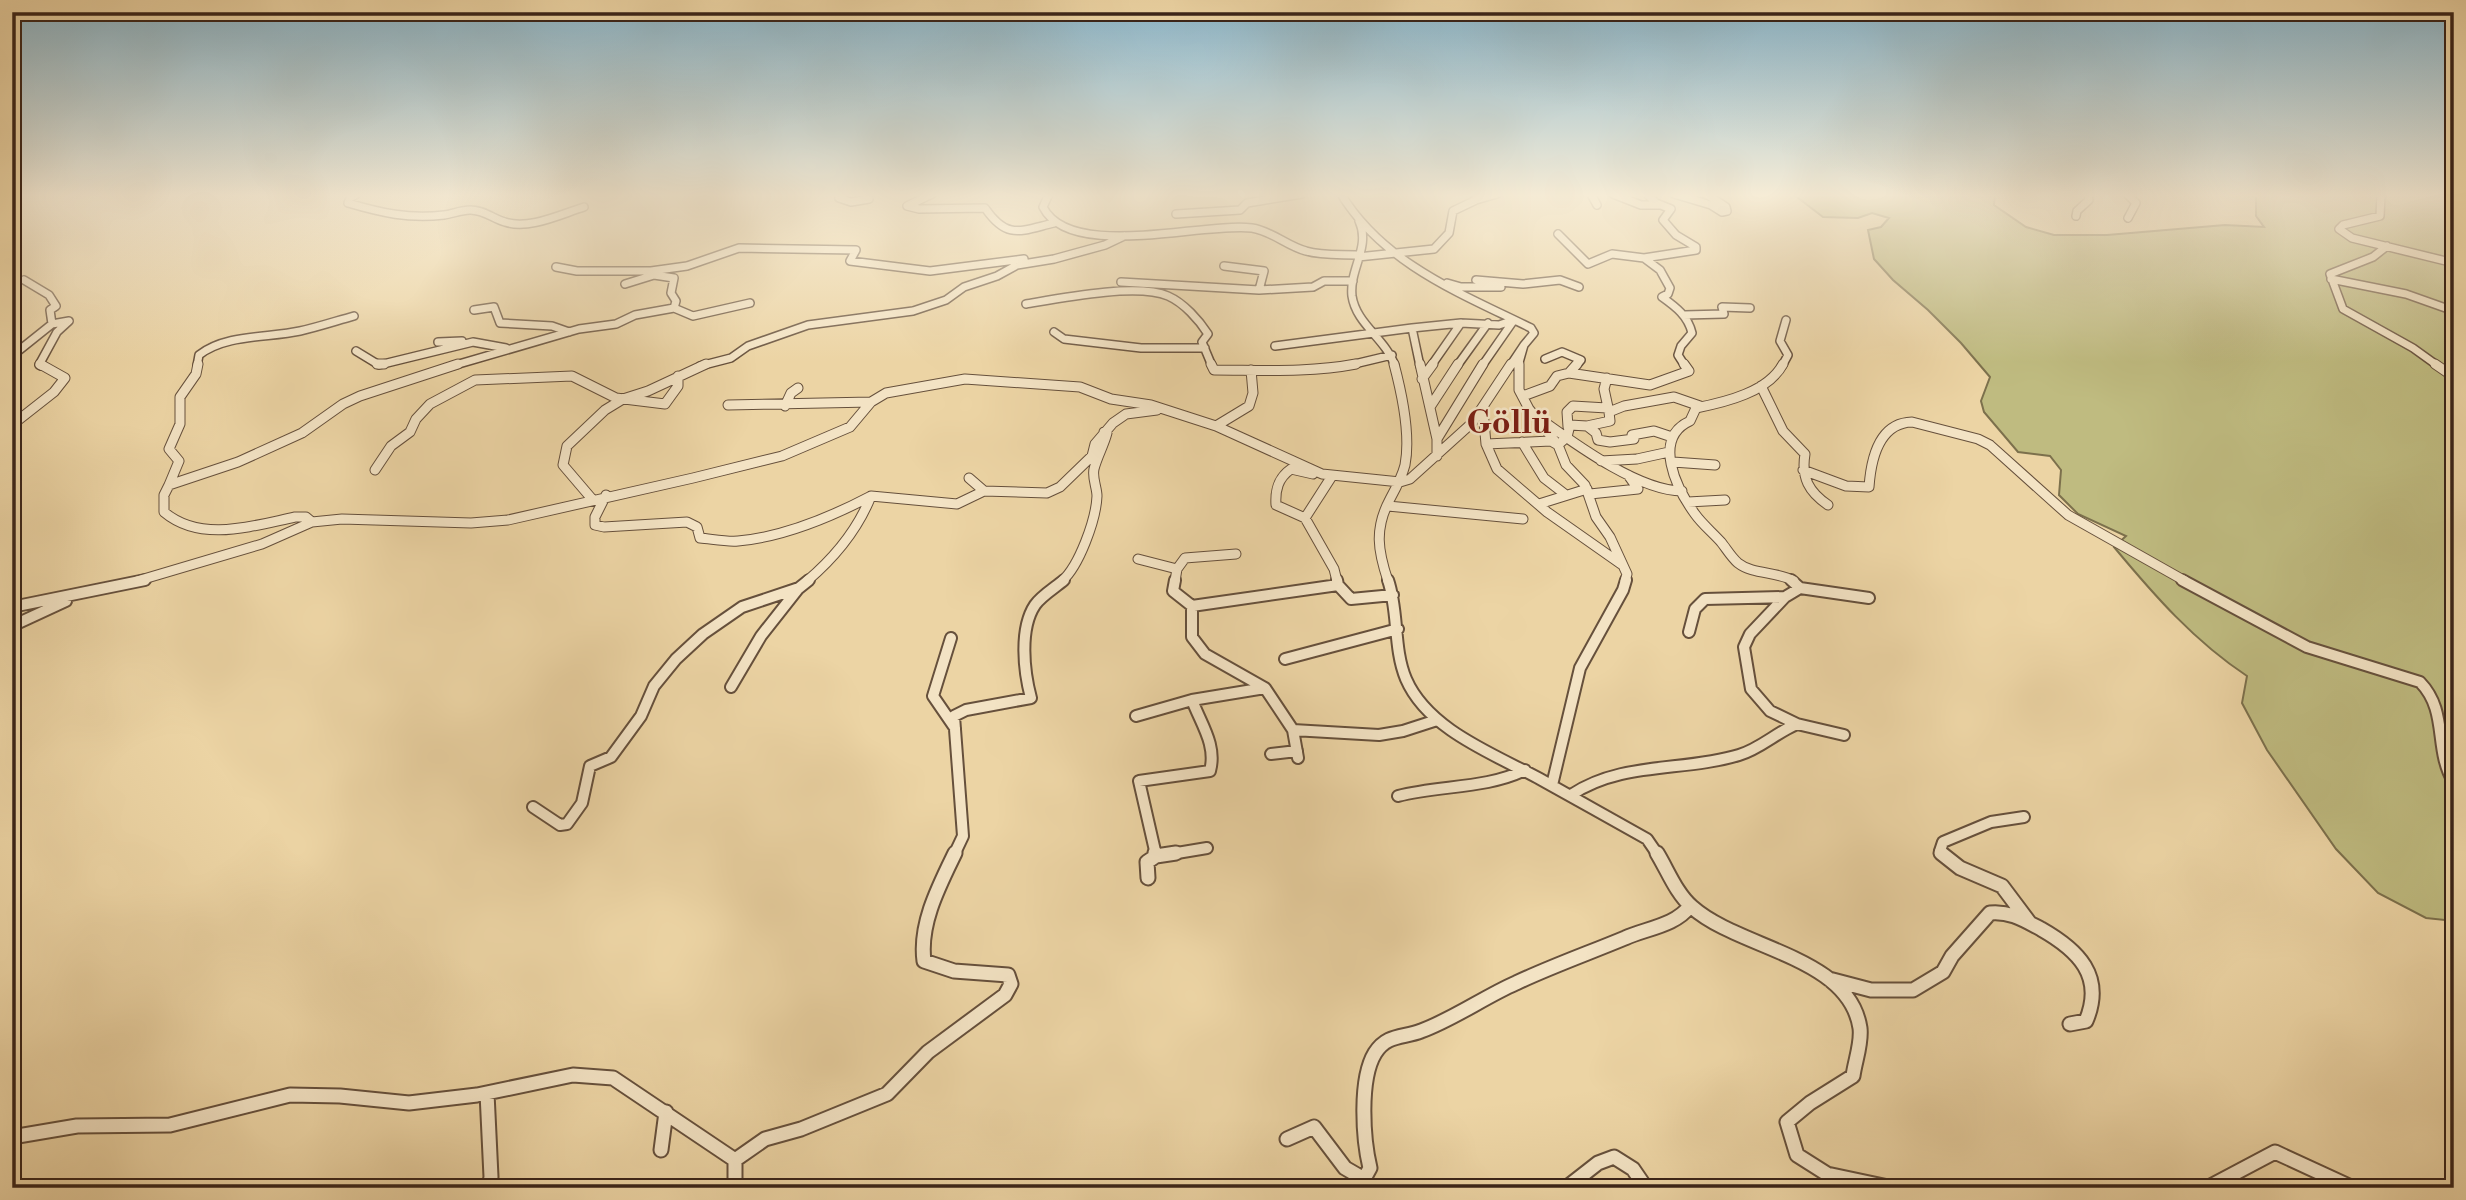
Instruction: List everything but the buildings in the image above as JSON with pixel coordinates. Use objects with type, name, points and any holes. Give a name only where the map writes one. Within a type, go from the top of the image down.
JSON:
[{"type":"street","points":[[625,284],[652,273],[687,266],[731,250]]},
{"type":"street","points":[[856,250],[850,261],[930,271],[1004,261],[1054,259]]},
{"type":"street","points":[[592,499],[563,465],[567,446],[595,418],[623,399],[648,391],[701,365],[731,358],[748,346],[794,329],[913,311],[946,300],[964,287],[997,276],[1017,265],[1087,250]]},
{"type":"street","points":[[1302,250],[1359,256],[1422,250]]},
{"type":"street","points":[[1360,250],[1353,281],[1353,302],[1392,355],[1406,444],[1407,459],[1400,482],[1378,528],[1379,546],[1393,595],[1401,664],[1409,686],[1437,720],[1647,839],[1690,906],[1729,933],[1804,962],[1828,979],[1854,1005],[1860,1030],[1853,1076],[1810,1102],[1787,1122],[1797,1155],[1828,1174],[1893,1188]]},
{"type":"street","points":[[12,607],[148,579],[262,544],[312,523],[342,519],[471,523],[508,520],[606,495],[693,478],[782,456],[850,427],[871,402],[886,393],[976,379],[1080,387],[1111,399],[1161,409],[1216,426],[1318,472],[1332,476],[1400,482],[1410,479],[1472,423],[1534,332],[1531,328],[1424,274],[1391,250]]},
{"type":"street","points":[[1574,250],[1588,264],[1612,254],[1644,258],[1696,250]]},
{"type":"street","points":[[2382,250],[2373,257],[2330,274],[2336,286],[2337,301],[2343,309],[2413,348],[2454,377]]},
{"type":"street","points":[[2403,250],[2454,263]]},
{"type":"street","points":[[1523,396],[1550,386],[1557,376],[1569,373],[1650,384],[1689,371],[1678,355],[1681,346],[1692,333],[1684,315],[1662,297],[1668,294],[1670,288],[1665,274],[1653,262],[1644,258]]},
{"type":"street","points":[[1224,266],[1265,271],[1259,290]]},
{"type":"street","points":[[556,267],[577,271],[652,273],[674,278],[671,293],[676,300],[674,308]]},
{"type":"street","points":[[1424,274],[1461,287],[1501,287],[1477,279],[1523,284],[1560,280],[1579,287]]},
{"type":"street","points":[[2331,279],[2406,294],[2454,311]]},
{"type":"street","points":[[24,280],[48,295],[57,306],[50,310],[52,324]]},
{"type":"street","points":[[1121,282],[1259,290],[1313,287],[1324,281],[1353,281]]},
{"type":"street","points":[[1026,304],[1072,295],[1165,295],[1175,299],[1205,327],[1208,334],[1202,342],[1214,370],[1314,370],[1370,362],[1392,355]]},
{"type":"street","points":[[169,485],[228,466],[302,433],[343,404],[360,396],[506,348],[569,332],[616,324],[635,315],[674,308],[693,316],[750,303]]},
{"type":"street","points":[[474,310],[494,307],[500,324],[552,326],[569,332]]},
{"type":"street","points":[[1684,315],[1724,314],[1722,307],[1751,308]]},
{"type":"street","points":[[312,523],[306,517],[295,517],[205,531],[170,520],[164,512],[164,495],[180,461],[169,449],[180,424],[180,397],[196,374],[199,355],[203,351],[222,343],[299,331],[354,316]]},
{"type":"street","points":[[1275,346],[1372,331],[1461,323],[1499,325],[1514,320]]},
{"type":"street","points":[[1437,439],[1493,347],[1514,320]]},
{"type":"street","points":[[1573,406],[1608,410],[1674,397],[1700,406],[1723,404],[1777,376],[1788,355],[1780,341],[1786,320]]},
{"type":"street","points":[[12,356],[52,324],[69,321],[57,332],[39,365],[53,369],[65,378],[49,398],[20,414],[12,425]]},
{"type":"street","points":[[1422,379],[1461,323]]},
{"type":"street","points":[[1430,407],[1468,348],[1488,323]]},
{"type":"street","points":[[1412,328],[1437,439],[1437,456]]},
{"type":"street","points":[[1054,332],[1064,339],[1141,348],[1205,348]]},
{"type":"street","points":[[438,342],[473,342],[506,348]]},
{"type":"street","points":[[356,351],[379,365],[473,342]]},
{"type":"street","points":[[1524,345],[1517,371],[1519,390],[1529,409],[1558,445],[1566,465],[1589,491],[1596,517],[1610,537],[1627,574],[1623,590],[1580,668],[1552,785]]},
{"type":"street","points":[[1545,359],[1562,352],[1581,360],[1569,373]]},
{"type":"street","points":[[1216,426],[1253,403],[1255,393],[1251,370]]},
{"type":"street","points":[[375,470],[391,446],[410,432],[416,419],[430,404],[475,380],[572,376],[616,398],[665,404],[678,387],[678,376]]},
{"type":"street","points":[[1568,427],[1610,421],[1604,389],[1607,377]]},
{"type":"street","points":[[1761,386],[1783,431],[1805,454],[1803,470],[1808,491],[1828,505]]},
{"type":"street","points":[[785,406],[791,393],[798,388]]},
{"type":"street","points":[[1567,438],[1567,412],[1583,397]]},
{"type":"street","points":[[728,405],[785,406],[828,401],[871,402]]},
{"type":"street","points":[[1700,406],[1696,408],[1690,421],[1679,424],[1670,436],[1669,452],[1688,502],[1740,565],[1785,576],[1800,588],[1869,598]]},
{"type":"street","points":[[606,495],[595,517],[596,525],[604,527],[687,522],[695,524],[700,530],[700,538],[736,541],[777,534],[796,526],[827,519],[871,496],[957,504],[984,491],[1036,495],[1060,487],[1092,456],[1095,444],[1104,432],[1126,414],[1161,409]]},
{"type":"street","points":[[1483,409],[1486,444],[1497,469],[1539,504],[1621,564]]},
{"type":"street","points":[[1529,409],[1600,461],[1663,491],[1682,491]]},
{"type":"street","points":[[1803,470],[1846,486],[1869,487],[1871,464],[1888,428],[1901,423],[1912,422],[1978,439],[1998,450],[2013,463],[2056,507],[2247,618],[2307,647],[2420,682],[2433,696],[2440,712],[2443,759],[2448,776],[2454,783]]},
{"type":"street","points":[[1587,426],[1596,433],[1598,440]]},
{"type":"street","points":[[1558,445],[1567,438],[1626,441],[1634,439],[1632,435],[1654,431],[1670,436]]},
{"type":"street","points":[[735,1160],[765,1139],[801,1129],[887,1094],[928,1052],[1005,995],[1011,984],[1008,975],[957,971],[932,966],[924,961],[922,947],[928,919],[937,890],[963,835],[955,713],[1031,698],[1024,671],[1025,641],[1032,614],[1035,605],[1073,572],[1079,553],[1090,534],[1097,496],[1093,471],[1100,458],[1107,433],[1104,432]]},
{"type":"street","points":[[1486,444],[1551,441],[1558,445]]},
{"type":"street","points":[[1522,442],[1544,478],[1566,495]]},
{"type":"street","points":[[1600,461],[1637,459],[1669,452]]},
{"type":"street","points":[[1673,462],[1715,465]]},
{"type":"street","points":[[1318,472],[1315,474],[1291,469],[1284,474],[1274,492],[1276,505],[1305,518],[1334,569],[1338,584],[1350,599],[1393,595]]},
{"type":"street","points":[[1539,504],[1560,501],[1566,495],[1589,491],[1638,489],[1628,475]]},
{"type":"street","points":[[1305,518],[1332,476]]},
{"type":"street","points":[[970,478],[984,491]]},
{"type":"street","points":[[731,687],[761,636],[799,588],[847,540],[863,516],[871,496]]},
{"type":"street","points":[[1688,502],[1726,499]]},
{"type":"street","points":[[1388,506],[1523,519]]},
{"type":"street","points":[[1236,554],[1185,558],[1177,569],[1173,591],[1192,606],[1338,584]]},
{"type":"street","points":[[1138,559],[1177,569]]},
{"type":"street","points":[[533,807],[561,825],[567,824],[582,803],[590,766],[611,757],[641,716],[654,686],[676,659],[703,634],[741,607],[799,588]]},
{"type":"street","points":[[1800,588],[1784,597],[1749,634],[1744,647],[1751,689],[1770,711],[1797,724],[1844,735]]},
{"type":"street","points":[[12,626],[79,594]]},
{"type":"street","points":[[1689,632],[1695,609],[1705,599],[1784,597]]},
{"type":"street","points":[[1192,606],[1192,637],[1205,654],[1265,688],[1293,730],[1298,755],[1271,754]]},
{"type":"street","points":[[1285,659],[1398,629]]},
{"type":"street","points":[[951,638],[933,696],[954,728]]},
{"type":"street","points":[[1136,716],[1192,700],[1265,688]]},
{"type":"street","points":[[1156,856],[1139,781],[1210,771],[1213,762],[1211,746],[1192,700]]},
{"type":"street","points":[[1293,730],[1379,735],[1403,731],[1437,720]]},
{"type":"street","points":[[1571,795],[1581,787],[1604,778],[1742,754],[1797,724]]},
{"type":"street","points":[[1398,796],[1431,788],[1493,782],[1511,778],[1524,770]]},
{"type":"street","points":[[2024,817],[1991,822],[1943,842],[1940,851],[1952,864],[2005,888],[2031,925]]},
{"type":"street","points":[[1148,878],[1147,863],[1156,856],[1207,848]]},
{"type":"street","points":[[1287,1139],[1314,1127],[1345,1168],[1364,1179],[1370,1167],[1364,1143],[1366,1088],[1371,1061],[1376,1051],[1389,1038],[1420,1032],[1514,983],[1681,918],[1690,906]]},
{"type":"street","points":[[1828,979],[1871,990],[1913,990],[1943,972],[1952,956],[1990,914],[2006,912],[2067,944],[2080,956],[2088,975],[2092,1010],[2086,1021],[2070,1024]]},
{"type":"street","points":[[12,1137],[76,1126],[170,1125],[290,1095],[340,1096],[409,1103],[487,1093],[573,1075],[613,1078],[735,1160]]},
{"type":"street","points":[[487,1093],[491,1177],[489,1188]]},
{"type":"street","points":[[661,1150],[666,1112]]},
{"type":"street","points":[[2207,1188],[2275,1152],[2353,1188]]},
{"type":"street","points":[[1566,1188],[1598,1163],[1614,1157],[1627,1161],[1643,1180],[1646,1188]]},
{"type":"street","points":[[735,1160],[735,1188]]},
{"type":"shaded area","points":[[1872,250],[2454,250],[2454,921],[2426,918],[2378,893],[2336,849],[2267,750],[2242,703],[2247,676],[2209,648],[2144,582],[2114,547],[2126,536],[2078,514],[2059,495],[2061,470],[2050,456],[2018,452],[1984,412],[1981,401],[1990,377],[1961,343],[1874,259]]},
{"type":"district","name":"Göllü","points":[[1509,422]]}]
